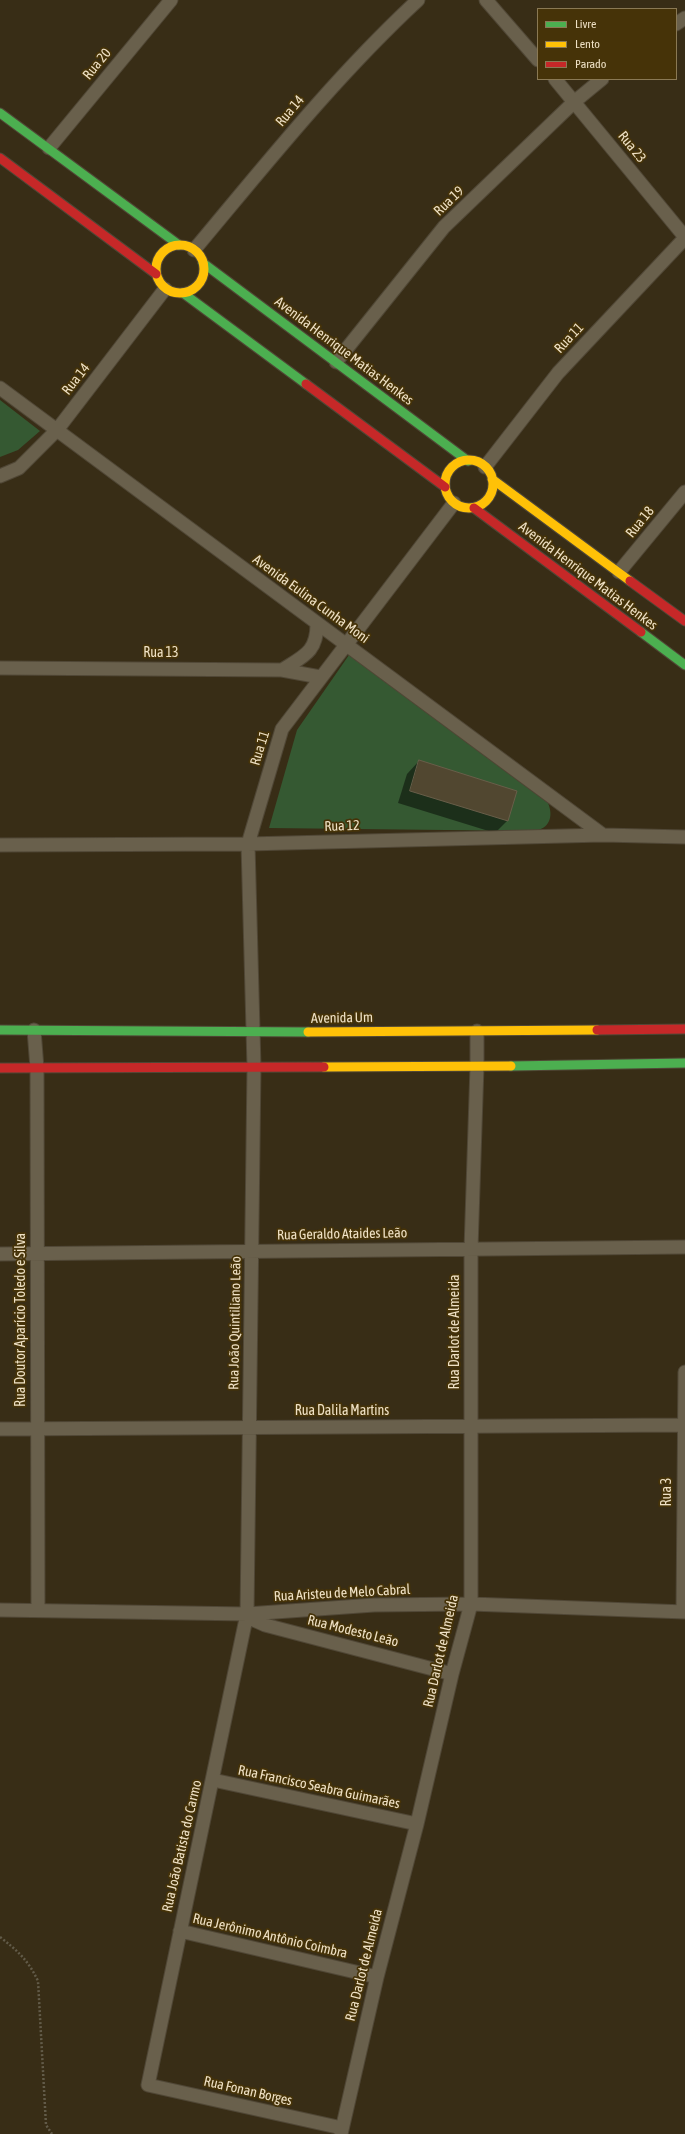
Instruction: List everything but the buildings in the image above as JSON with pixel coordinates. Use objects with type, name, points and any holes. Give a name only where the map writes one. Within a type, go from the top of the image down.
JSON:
[{"type":"street","name":"Rua 20","points":[[49,148],[171,0]]},
{"type":"street","name":"Rua 14","points":[[194,250],[329,90],[390,26],[418,0]]},
{"type":"street","points":[[486,0],[537,59]]},
{"type":"street","name":"Rua 23","points":[[556,80],[685,237]]},
{"type":"street","name":"Rua 19","points":[[336,362],[444,228],[574,102],[601,80]]},
{"type":"street","points":[[0,113],[179,245]]},
{"type":"street","points":[[0,158],[156,274]]},
{"type":"street","name":"Rua 11","points":[[485,467],[558,373],[685,237]]},
{"type":"street","points":[[179,245],[184,245],[194,250],[203,264],[204,273],[201,282],[194,289],[183,293],[175,293],[166,289],[158,281],[156,274],[157,261],[161,254],[167,248],[179,245]]},
{"type":"street","name":"Avenida Henrique Matias Henkes","points":[[203,264],[468,460]]},
{"type":"street","name":"Rua 14","points":[[0,476],[18,468],[57,430],[166,289]]},
{"type":"street","points":[[183,293],[445,487]]},
{"type":"street","name":"Avenida Eulina Cunha Moni","points":[[0,388],[603,835]]},
{"type":"street","points":[[468,460],[482,464],[485,467],[492,479],[493,488],[490,497],[483,504],[474,508],[464,508],[454,503],[448,496],[445,487],[446,477],[450,469],[456,464],[468,460]]},
{"type":"street","name":"Avenida Henrique Matias Henkes","points":[[492,479],[685,620]]},
{"type":"street","name":"Rua 18","points":[[619,572],[685,492]]},
{"type":"street","name":"Rua 11","points":[[253,1033],[248,844],[282,729],[320,677],[347,645],[454,503]]},
{"type":"street","name":"Avenida Henrique Matias Henkes","points":[[474,508],[685,665]]},
{"type":"street","points":[[282,670],[303,657],[315,644],[317,624]]},
{"type":"street","name":"Rua 13","points":[[0,668],[282,670],[320,677]]},
{"type":"street","name":"Rua 12","points":[[0,845],[248,844],[603,835],[685,836]]},
{"type":"street","name":"Avenida Um","points":[[0,1030],[253,1033],[685,1029]]},
{"type":"street","name":"Rua Doutor Aparício Toledo e Silva","points":[[34,1030],[36,1068],[38,1610]]},
{"type":"street","name":"Rua Darlot de Almeida","points":[[342,2131],[377,1977],[417,1824],[452,1674],[471,1604],[472,1249],[477,1030]]},
{"type":"street","name":"Rua João Quintiliano Leão","points":[[247,1615],[254,1067],[253,1033]]},
{"type":"street","points":[[0,1068],[477,1066],[685,1063]]},
{"type":"street","name":"Rua Geraldo Ataides Leão","points":[[0,1254],[685,1247]]},
{"type":"street","name":"Rua 3","points":[[684,1612],[685,1372]]},
{"type":"street","name":"Rua Dalila Martins","points":[[0,1429],[684,1425]]},
{"type":"street","name":"Rua Aristeu de Melo Cabral","points":[[0,1610],[247,1615],[374,1605],[471,1604],[684,1612]]},
{"type":"street","name":"Rua Modesto Leão","points":[[247,1615],[265,1625],[452,1674]]},
{"type":"street","name":"Rua João Batista do Carmo","points":[[148,2084],[247,1615]]},
{"type":"street","name":"Rua Francisco Seabra Guimarães","points":[[213,1780],[417,1824]]},
{"type":"street","name":"Rua Jerônimo Antônio Coimbra","points":[[180,1931],[377,1977]]},
{"type":"street","name":"Rua Fonan Borges","points":[[148,2084],[342,2131]]},
{"type":"path","points":[[0,1937],[17,1950],[30,1964],[38,1981],[46,2125],[52,2134]]},
{"type":"green space","points":[[0,400],[40,431],[18,450],[0,457]]},
{"type":"green space","points":[[349,655],[548,803],[550,808],[550,817],[547,825],[534,831],[269,828],[297,730]]},
{"type":"traffic: fast","points":[[0,113],[179,245]]},
{"type":"traffic: fast","points":[[203,263],[468,461]]},
{"type":"traffic: fast","points":[[183,293],[306,384]]},
{"type":"traffic: fast","points":[[641,632],[685,665]]},
{"type":"traffic: fast","points":[[0,1030],[308,1032]]},
{"type":"traffic: fast","points":[[511,1066],[685,1063]]},
{"type":"traffic: slow","points":[[175,245],[185,245],[197,252],[204,264],[204,269],[204,274],[197,286],[185,293],[175,293],[167,289],[160,282],[156,274],[156,264],[160,256],[167,249],[175,245]]},
{"type":"traffic: slow","points":[[464,460],[474,460],[486,467],[493,479],[493,484],[493,489],[486,501],[474,508],[464,508],[456,504],[449,497],[445,489],[445,479],[449,471],[456,464],[464,460]]},
{"type":"traffic: slow","points":[[492,479],[630,581]]},
{"type":"traffic: slow","points":[[308,1032],[597,1030]]},
{"type":"traffic: slow","points":[[324,1067],[511,1066]]},
{"type":"traffic: jam","points":[[0,158],[156,274]]},
{"type":"traffic: jam","points":[[306,384],[445,487]]},
{"type":"traffic: jam","points":[[474,508],[641,632]]},
{"type":"traffic: jam","points":[[630,581],[685,621]]},
{"type":"traffic: jam","points":[[597,1030],[685,1029]]},
{"type":"traffic: jam","points":[[0,1068],[324,1067]]}]
